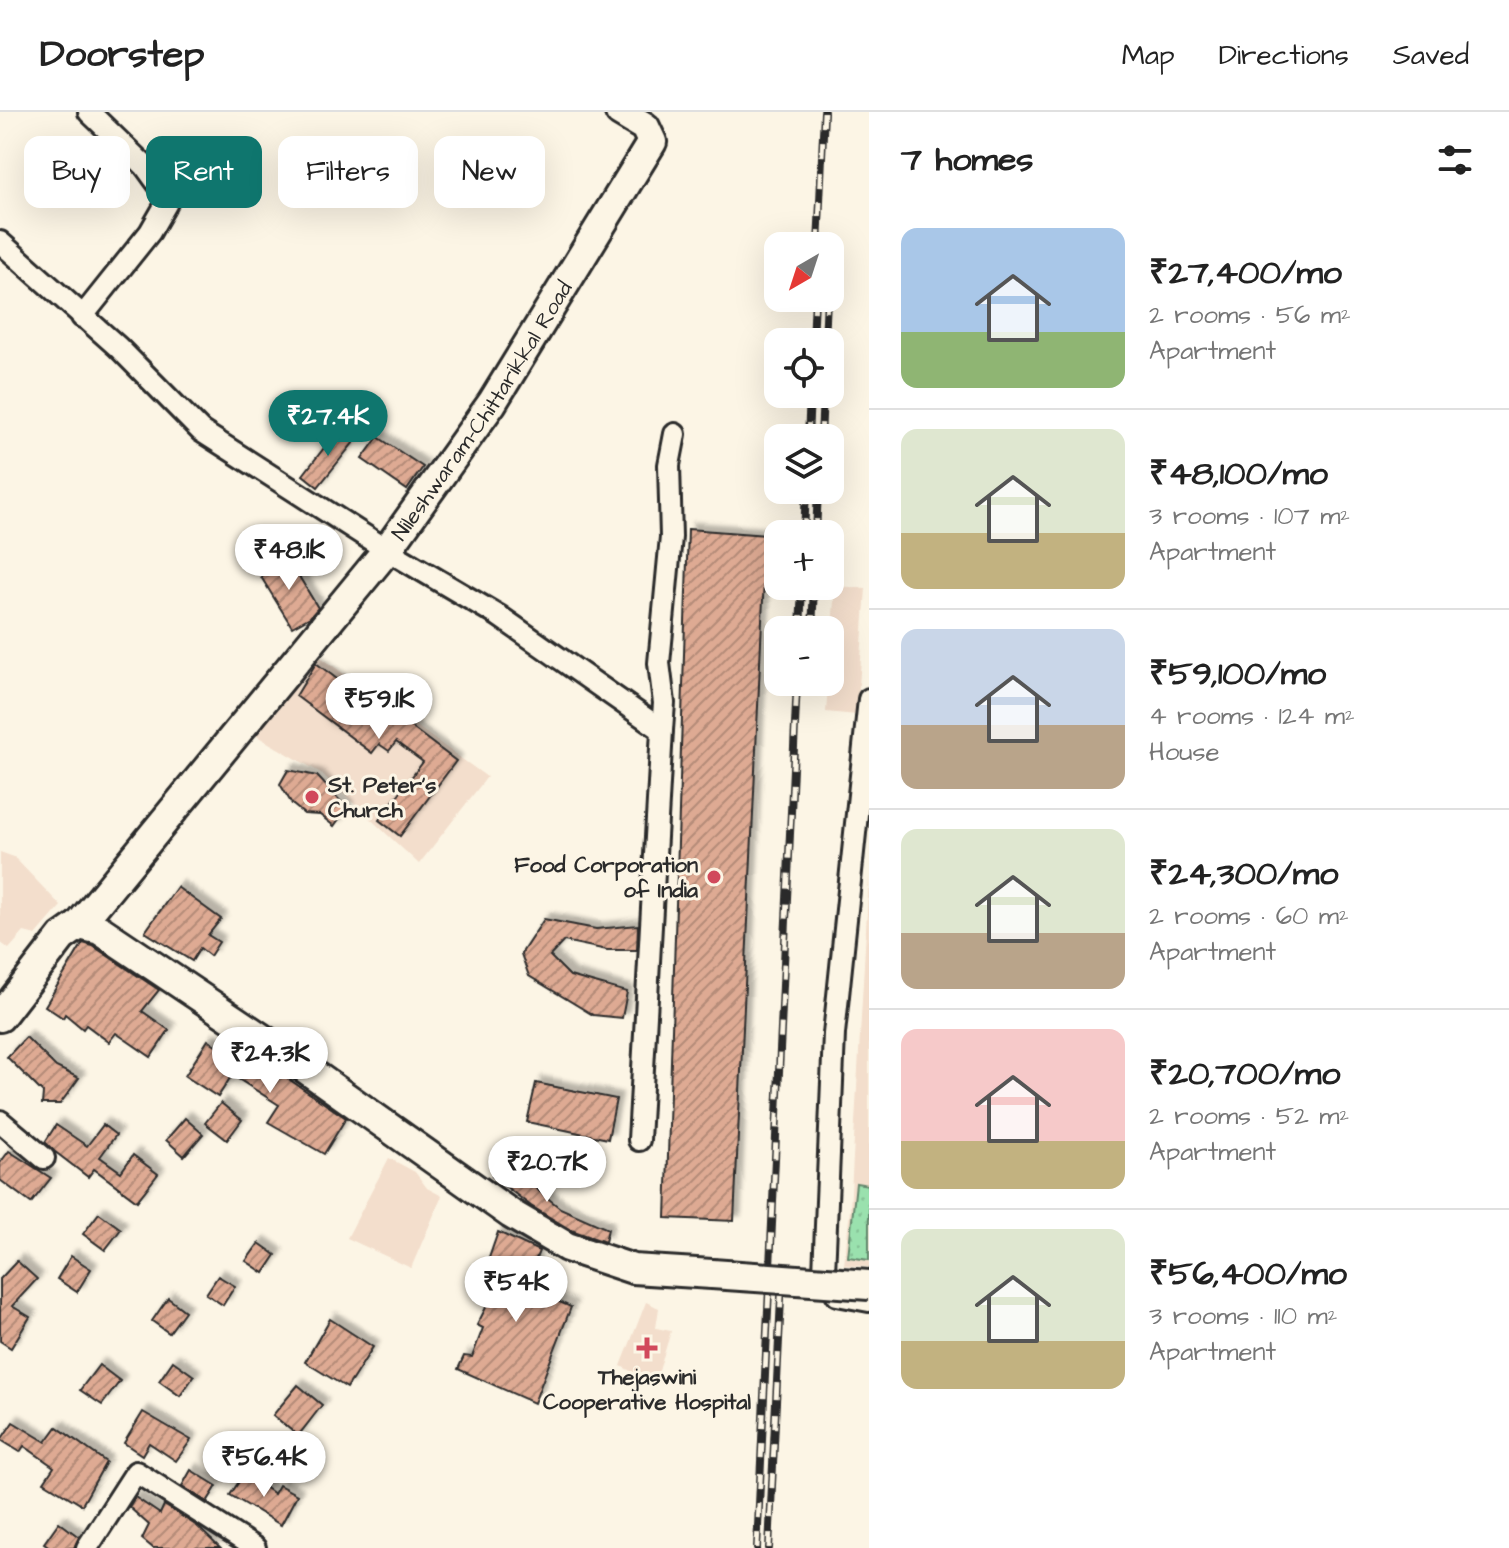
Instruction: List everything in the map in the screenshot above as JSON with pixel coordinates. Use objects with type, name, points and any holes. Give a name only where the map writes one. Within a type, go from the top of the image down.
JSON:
[{"type":"main road","name":"Nileshwaram-Chittarikkal Road","points":[[0,1017],[62,937],[79,925],[387,550],[492,403],[650,147],[651,136],[645,127],[620,112]]},
{"type":"main road","points":[[79,925],[100,930],[285,1054],[511,1214],[567,1247],[633,1269],[869,1285]]},
{"type":"street","points":[[82,317],[150,232],[169,199],[145,166],[89,112]]},
{"type":"street","points":[[0,243],[118,347],[201,431],[387,550],[499,616],[662,730]]},
{"type":"street","points":[[639,1140],[664,703],[659,663],[669,577],[669,465],[675,434]]},
{"type":"street","points":[[869,699],[834,1034],[824,1273],[837,1295],[869,1301]]},
{"type":"street","points":[[0,1121],[44,1158]]},
{"type":"street","points":[[87,1548],[136,1472],[255,1548]]},
{"type":"shaded area","points":[[844,587],[866,588],[857,715],[826,712],[827,696],[844,696],[844,616],[833,616],[834,600],[844,600]]},
{"type":"shaded area","points":[[308,648],[487,777],[419,864],[321,773],[243,728]]},
{"type":"shaded area","points":[[0,852],[14,857],[61,906],[36,935],[24,932],[9,949],[0,942]]},
{"type":"shaded area","points":[[869,877],[869,1267],[844,1265],[850,1210]]},
{"type":"shaded area","points":[[389,1158],[415,1172],[427,1188],[442,1196],[411,1268],[347,1238]]},
{"type":"shaded area","name":"Thejaswini Cooperative Hospital","points":[[646,1302],[659,1308],[656,1328],[671,1331],[655,1384],[621,1366]]},
{"type":"green space","points":[[856,1183],[869,1185],[869,1260],[848,1257]]},
{"type":"building","points":[[338,430],[354,442],[318,487],[303,475]]},
{"type":"building","points":[[378,437],[423,467],[407,490],[362,459]]},
{"type":"building","name":"Food Corporation of India","points":[[688,529],[764,535],[734,1221],[666,1218]]},
{"type":"building","points":[[285,553],[318,608],[310,617],[292,627],[261,577]]},
{"type":"building","points":[[316,663],[383,714],[386,708],[456,761],[400,836],[379,820],[423,762],[396,742],[389,751],[379,744],[372,753],[296,696]]},
{"type":"building","name":"St. Peter's Church","points":[[288,770],[317,776],[347,808],[334,826],[320,815],[304,814],[292,804],[280,784]]},
{"type":"building","points":[[177,887],[221,919],[208,935],[219,942],[210,956],[200,948],[192,961],[145,932]]},
{"type":"building","points":[[544,919],[596,929],[638,925],[637,950],[607,950],[564,941],[550,956],[570,976],[627,992],[622,1018],[593,1015],[529,976],[521,954]]},
{"type":"building","points":[[83,943],[93,946],[159,990],[142,1011],[169,1030],[151,1057],[116,1033],[109,1042],[86,1025],[83,1029],[65,1014],[63,1018],[45,1006]]},
{"type":"building","points":[[26,1037],[56,1067],[79,1078],[60,1104],[42,1104],[43,1093],[7,1057]]},
{"type":"building","points":[[208,1040],[247,1065],[253,1055],[346,1118],[324,1154],[268,1122],[279,1105],[232,1075],[218,1097],[185,1076]]},
{"type":"building","points":[[536,1083],[616,1099],[608,1139],[527,1122]]},
{"type":"building","points":[[221,1103],[242,1120],[227,1140],[205,1123]]},
{"type":"building","points":[[185,1118],[203,1134],[184,1156],[166,1140]]},
{"type":"building","points":[[56,1125],[87,1146],[103,1125],[116,1135],[100,1157],[121,1172],[133,1155],[158,1174],[137,1201],[94,1169],[88,1177],[54,1151],[45,1142]]},
{"type":"building","points":[[9,1151],[51,1178],[31,1203],[0,1180],[0,1163]]},
{"type":"building","points":[[503,1162],[560,1208],[608,1229],[605,1242],[571,1230],[531,1206],[492,1176]]},
{"type":"building","points":[[99,1213],[121,1229],[105,1250],[83,1234]]},
{"type":"building","points":[[498,1232],[539,1251],[525,1287],[571,1307],[534,1403],[458,1369],[464,1356],[472,1357],[483,1328],[477,1325],[498,1284],[482,1278]]},
{"type":"building","points":[[259,1243],[276,1255],[264,1273],[246,1261]]},
{"type":"building","points":[[71,1256],[91,1269],[77,1292],[57,1279]]},
{"type":"building","points":[[17,1261],[37,1279],[12,1306],[30,1317],[11,1348],[0,1341],[0,1279]]},
{"type":"building","points":[[218,1276],[235,1286],[223,1305],[206,1294]]},
{"type":"building","points":[[168,1298],[185,1311],[169,1333],[152,1321]]},
{"type":"building","points":[[330,1319],[373,1347],[347,1388],[305,1362]]},
{"type":"building","points":[[173,1361],[194,1376],[180,1396],[159,1381]]},
{"type":"building","points":[[99,1365],[120,1381],[102,1405],[80,1390]]},
{"type":"building","points":[[298,1385],[322,1405],[298,1436],[273,1415]]},
{"type":"building","points":[[143,1412],[191,1440],[176,1461],[149,1443],[142,1455],[124,1443]]},
{"type":"building","points":[[13,1422],[46,1442],[57,1427],[106,1462],[82,1505],[44,1482],[54,1467],[24,1446],[20,1452],[1,1440]]},
{"type":"building","points":[[191,1470],[217,1486],[207,1502],[182,1486]]},
{"type":"building","points":[[245,1473],[274,1494],[279,1485],[297,1495],[281,1525],[230,1495]]},
{"type":"building","points":[[135,1497],[160,1514],[164,1505],[197,1526],[220,1548],[153,1548],[142,1539],[149,1525],[129,1507]]},
{"type":"building","points":[[59,1522],[79,1537],[74,1548],[51,1548],[44,1543]]},
{"type":"railway","points":[[819,232],[824,112]]},
{"type":"railway","points":[[814,312],[814,328]]},
{"type":"railway","points":[[826,312],[826,328]]},
{"type":"railway","points":[[809,408],[809,424]]},
{"type":"railway","points":[[822,408],[822,424]]},
{"type":"railway","points":[[805,504],[805,520]]},
{"type":"railway","points":[[817,504],[817,520]]},
{"type":"railway","points":[[801,600],[801,616]]},
{"type":"railway","points":[[813,600],[813,616]]},
{"type":"railway","points":[[757,1548],[796,696]]},
{"type":"railway","points":[[769,1548],[782,1277]]},
{"type":"place","name":"St. Peter's Church","points":[[312,797]]},
{"type":"place","name":"Food Corporation of India","points":[[714,877]]},
{"type":"place","name":"Thejaswini Cooperative Hospital","points":[[647,1348]]}]
